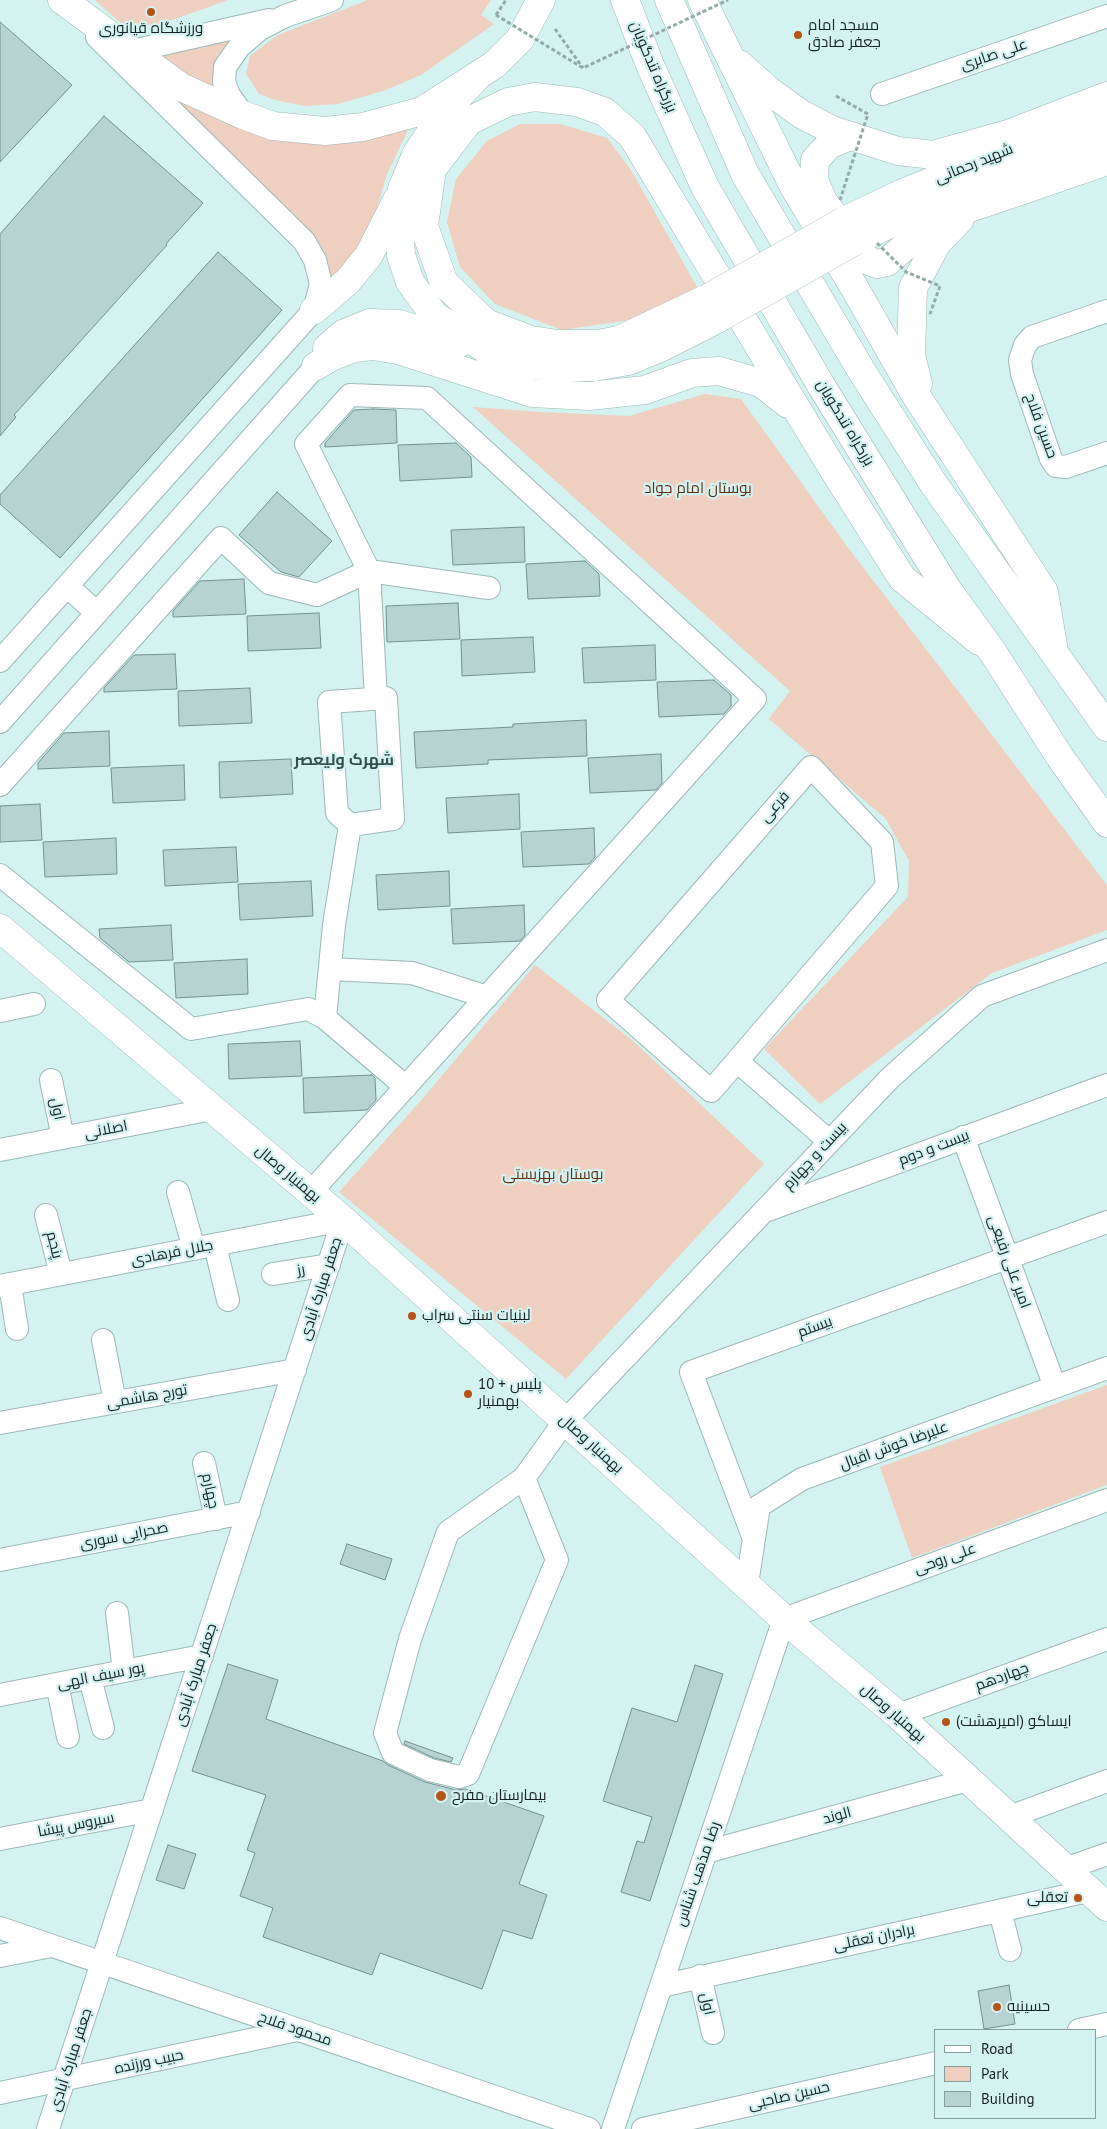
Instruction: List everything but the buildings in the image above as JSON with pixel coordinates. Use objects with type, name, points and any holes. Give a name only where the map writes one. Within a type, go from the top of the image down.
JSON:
[{"type":"main road","points":[[61,0],[182,87],[243,115],[273,126],[325,131],[363,127],[422,111],[475,79],[494,65],[520,39],[541,0]]},
{"type":"main road","name":"بزرگراه تندگویان","points":[[625,0],[650,65],[706,187],[822,387],[932,565],[992,651],[1060,757],[1107,823]]},
{"type":"main road","points":[[669,0],[745,174],[861,370],[933,483],[1107,727]]},
{"type":"main road","points":[[702,0],[793,185],[915,394],[1044,592],[1054,652]]},
{"type":"main road","points":[[715,28],[738,62],[768,90],[801,114],[832,130],[898,151],[933,155],[1008,134],[1107,96]]},
{"type":"main road","points":[[475,79],[446,109],[416,155],[402,190],[399,218],[401,255],[410,282],[435,316],[468,339],[498,356]]},
{"type":"main road","points":[[713,308],[619,340],[598,344],[558,344],[531,340],[486,323],[444,283],[424,226],[432,169],[469,121],[508,102],[535,97],[578,102],[605,112],[632,136],[800,414],[902,578],[992,651]]},
{"type":"main road","name":"شهید رحمانی","points":[[853,226],[903,193],[1107,111]]},
{"type":"main road","points":[[850,136],[829,145],[815,160],[814,180],[823,201],[867,260],[877,264],[887,262],[937,219],[1107,162]]},
{"type":"main road","name":"شهید رحمانی","points":[[853,226],[951,194],[1107,137]]},
{"type":"main road","points":[[314,310],[348,281],[369,255],[406,181]]},
{"type":"main road","points":[[946,442],[916,379],[911,355],[913,288],[937,243],[960,219],[1023,190]]},
{"type":"main road","points":[[316,366],[323,351],[343,334],[370,323],[399,324],[522,364],[594,367],[628,361],[662,346],[713,308],[853,226]]},
{"type":"main road","points":[[316,366],[331,357],[354,348],[373,346],[405,352],[532,393],[588,396],[645,390],[692,373],[719,370],[761,383],[800,414]]},
{"type":"main road","name":"بهمنیار وصال","points":[[0,928],[343,1220],[784,1618],[898,1715],[1098,1899]]},
{"type":"street","points":[[0,662],[314,310],[321,284],[320,272],[304,241],[61,0]]},
{"type":"street","points":[[132,51],[285,16],[332,0]]},
{"type":"street","points":[[243,115],[229,95],[224,82],[225,67],[239,48],[260,29],[285,16]]},
{"type":"street","name":"علی صابری","points":[[882,94],[1107,16]]},
{"type":"street","name":"حسین فلاح","points":[[1107,311],[1032,337],[1024,345],[1020,360],[1022,374],[1051,459],[1056,466],[1066,468],[1107,453]]},
{"type":"street","points":[[0,722],[316,366]]},
{"type":"street","points":[[310,1193],[755,699],[427,398],[350,395],[306,444],[369,571],[376,699]]},
{"type":"street","points":[[0,785],[222,538],[269,583],[317,595],[369,571],[489,588]]},
{"type":"street","points":[[67,586],[97,612]]},
{"type":"street","points":[[386,698],[393,819],[350,825],[337,813],[329,702],[386,698]]},
{"type":"street","name":"فرعی","points":[[810,766],[882,842],[887,886],[737,1061],[711,1092],[608,1000],[810,766]]},
{"type":"street","points":[[325,1018],[334,925],[350,825]]},
{"type":"street","points":[[0,874],[191,1029],[308,1009],[325,1018],[406,1087]]},
{"type":"street","name":"بیست و چهارم","points":[[524,1478],[557,1560],[468,1774],[459,1777],[421,1766],[393,1753],[385,1733],[410,1639],[448,1532],[524,1478],[565,1421],[829,1141],[890,1078],[982,996],[1107,950]]},
{"type":"street","points":[[330,969],[412,973],[487,997]]},
{"type":"street","points":[[0,1011],[34,1004]]},
{"type":"street","points":[[737,1061],[829,1141]]},
{"type":"street","name":"اول","points":[[50,1080],[63,1138]]},
{"type":"street","name":"بیست و دوم","points":[[762,1212],[1107,1085]]},
{"type":"street","name":"اصلانی","points":[[0,1150],[212,1109]]},
{"type":"street","name":"امیر علی رفیعی","points":[[963,1137],[1055,1387]]},
{"type":"street","points":[[178,1192],[228,1300]]},
{"type":"street","name":"پنجم","points":[[46,1215],[61,1274]]},
{"type":"street","name":"جلال فرهادی","points":[[5,1285],[343,1220]]},
{"type":"street","name":"جعفر مبارک آبادی","points":[[48,2129],[343,1220]]},
{"type":"street","name":"بیستم","points":[[754,1538],[692,1372],[1107,1222]]},
{"type":"street","name":"رز","points":[[273,1274],[329,1265]]},
{"type":"street","points":[[5,1285],[18,1329]]},
{"type":"street","points":[[103,1340],[115,1402]]},
{"type":"street","name":"علیرضا خوش اقبال","points":[[747,1584],[760,1506],[802,1479],[1107,1368]]},
{"type":"street","name":"تورج هاشمی","points":[[0,1423],[295,1370]]},
{"type":"street","name":"چهارم","points":[[204,1463],[216,1519]]},
{"type":"street","name":"علی روحی","points":[[784,1618],[1107,1500]]},
{"type":"street","name":"صحرایی سوری","points":[[0,1560],[249,1512]]},
{"type":"street","points":[[117,1613],[124,1671]]},
{"type":"street","name":"رضا مذهب شناس","points":[[613,2129],[784,1618]]},
{"type":"street","name":"چهاردهم","points":[[898,1715],[1107,1639]]},
{"type":"street","name":"پور سیف الهی","points":[[0,1695],[202,1656]]},
{"type":"street","points":[[90,1678],[102,1728]]},
{"type":"street","points":[[57,1684],[68,1737]]},
{"type":"street","name":"الوند","points":[[706,1852],[968,1780]]},
{"type":"street","points":[[1009,1817],[1107,1781]]},
{"type":"street","name":"سیروس پیشا","points":[[0,1840],[152,1810]]},
{"type":"street","points":[[1065,1869],[1107,1854]]},
{"type":"street","name":"برادران تعقلی","points":[[661,1986],[1000,1911],[1098,1899]]},
{"type":"street","points":[[1000,1911],[1010,1950]]},
{"type":"street","name":"محمود فلاح","points":[[0,1928],[589,2129]]},
{"type":"street","points":[[0,1956],[52,1946]]},
{"type":"street","name":"اول","points":[[700,1976],[713,2033]]},
{"type":"street","points":[[1084,2029],[1107,2024]]},
{"type":"street","name":"حبیب ورزنده","points":[[0,2093],[298,2030]]},
{"type":"street","name":"حسین صاحبی","points":[[642,2129],[934,2063]]},
{"type":"path","points":[[506,0],[496,15],[583,68]]},
{"type":"path","points":[[583,68],[728,0]]},
{"type":"path","points":[[555,29],[583,68]]},
{"type":"path","points":[[836,96],[868,114],[853,226],[906,272],[940,286],[930,314]]},
{"type":"green space","name":"ورزشگاه قیانوری","points":[[95,0],[228,0],[161,24],[125,27]]},
{"type":"green space","points":[[368,0],[491,0],[481,15],[494,24],[421,75],[386,90],[338,104],[305,106],[275,100],[259,94],[246,74],[250,56],[278,35]]},
{"type":"green space","points":[[236,34],[216,60],[214,73],[215,93],[161,57]]},
{"type":"green space","points":[[144,74],[187,104],[409,128],[387,174],[373,221],[346,265],[329,283],[329,266],[323,249],[307,229]]},
{"type":"green space","points":[[520,124],[560,124],[607,138],[631,170],[697,287],[637,319],[562,330],[495,304],[460,267],[447,222],[456,179],[487,141]]},
{"type":"green space","name":"بوستان امام جواد","points":[[705,394],[741,399],[849,549],[1107,885],[1107,930],[992,973],[820,1104],[764,1049],[908,897],[909,861],[886,819],[769,719],[790,691],[473,407],[629,416]]},
{"type":"green space","name":"بوستان بهزیستی","points":[[535,965],[632,1040],[764,1164],[566,1379],[339,1192],[424,1097]]},
{"type":"green space","points":[[1107,1385],[1107,1485],[912,1558],[880,1467]]},
{"type":"place","name":"ورزشگاه قیانوری","points":[[151,12]]},
{"type":"place","name":"مسجد امام جعفر صادق","points":[[798,35]]},
{"type":"place","name":"لبنیات سنتی سراب","points":[[412,1316]]},
{"type":"place","name":"پلیس + 10 بهمنیار","points":[[468,1394]]},
{"type":"place","name":"ایساکو (امیرهشت)","points":[[946,1722]]},
{"type":"place","name":"بیمارستان مفرح","points":[[441,1796]]},
{"type":"place","name":"تعقلی","points":[[1078,1898]]},
{"type":"place","name":"حسینیه","points":[[997,2007]]},
{"type":"district","name":"شهرک ولیعصر","points":[[344,760]]}]
